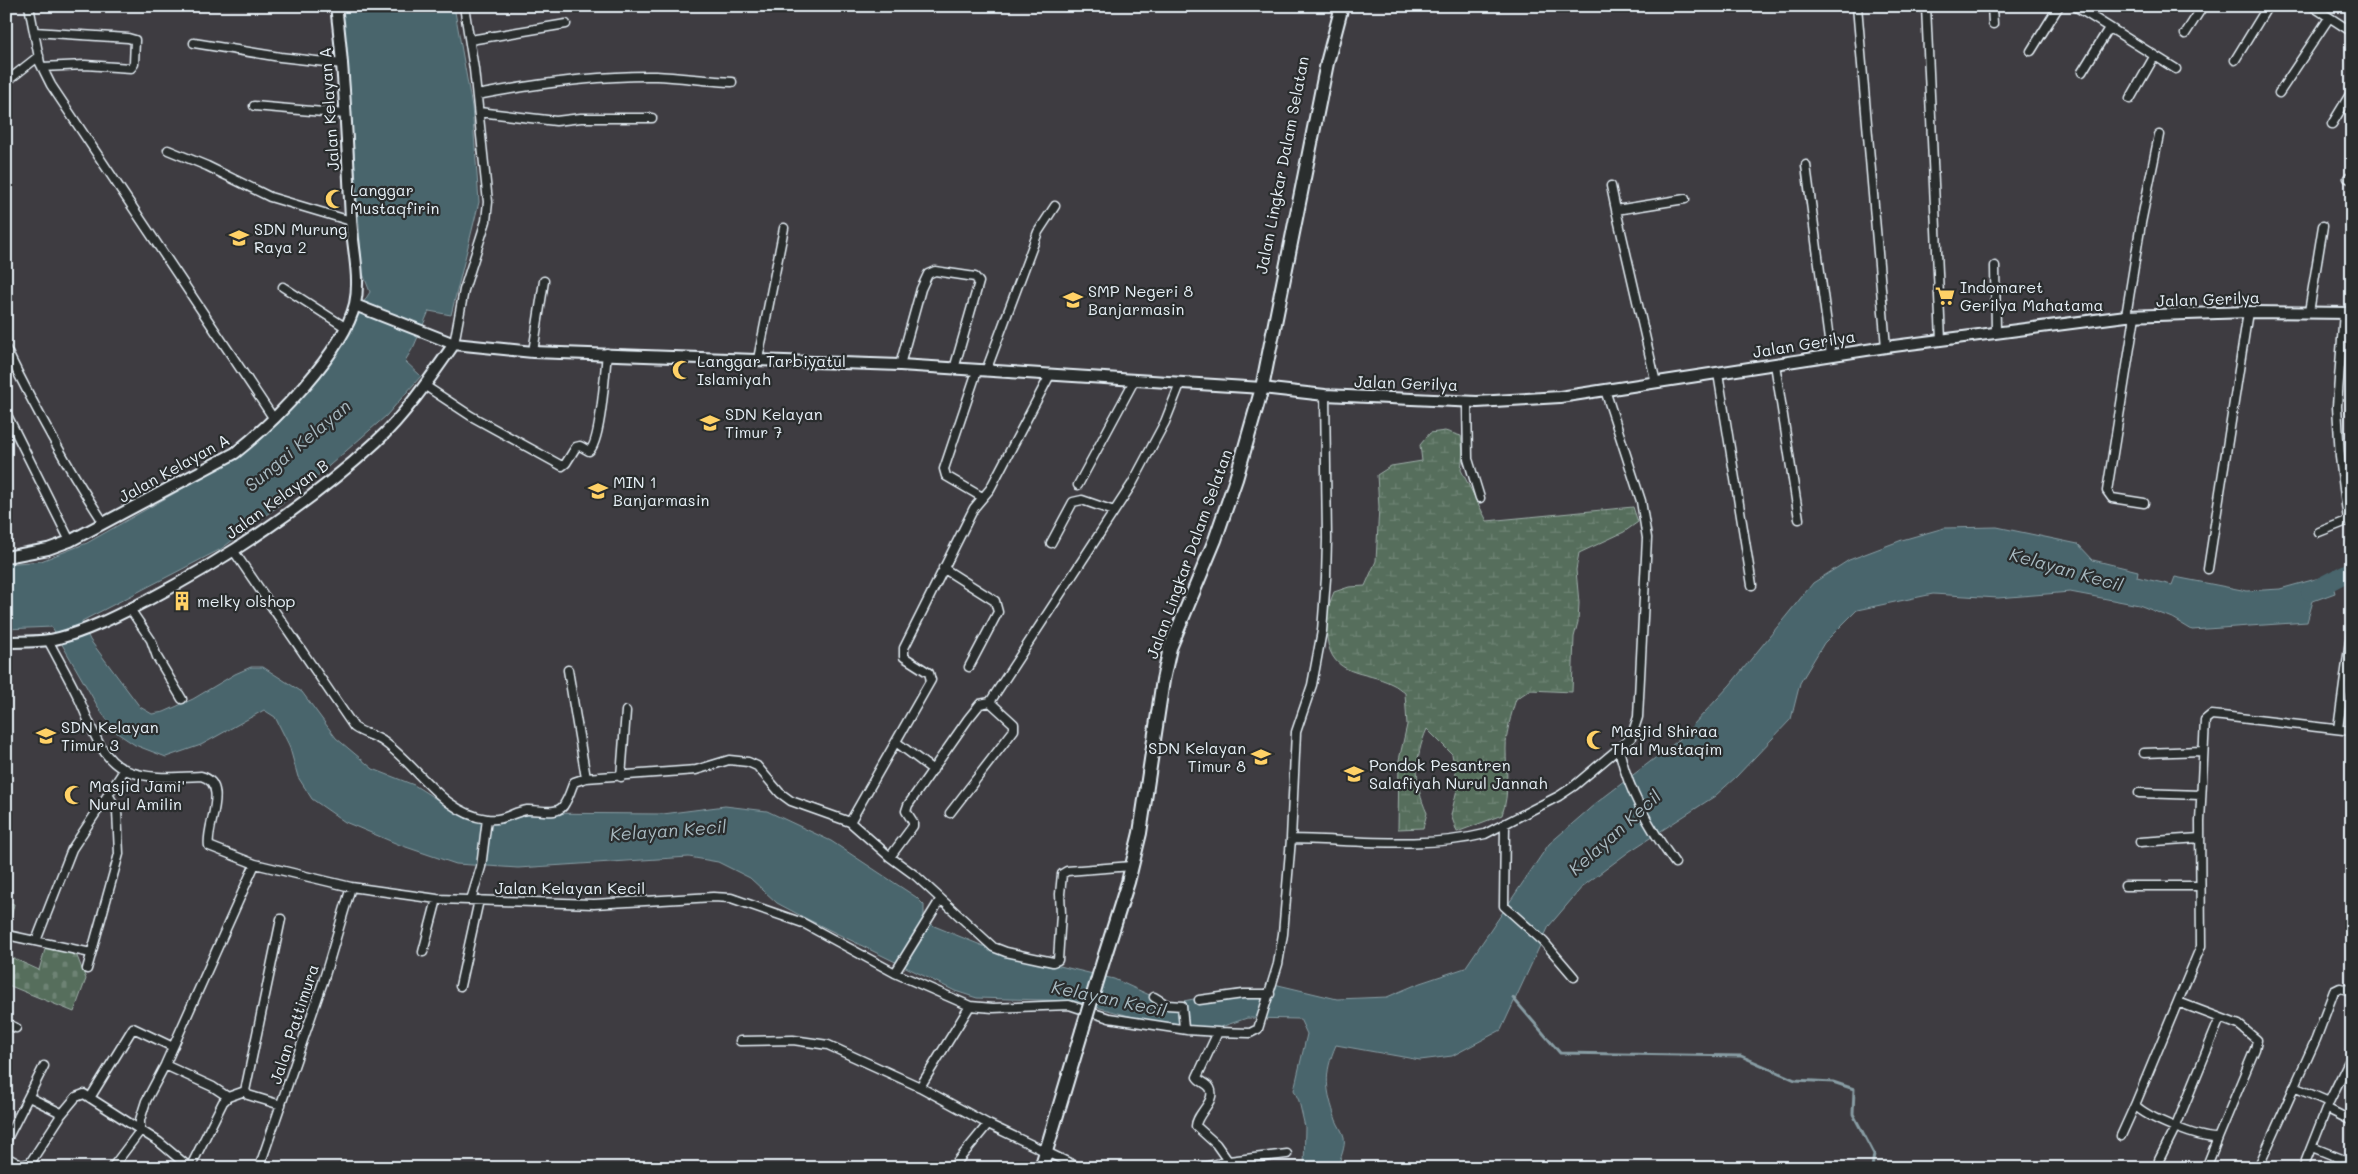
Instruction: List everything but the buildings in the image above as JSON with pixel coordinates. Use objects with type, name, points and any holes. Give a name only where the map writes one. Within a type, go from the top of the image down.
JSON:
[{"type":"main road","name":"Jalan Lingkar Dalam Selatan","points":[[1262,388],[1257,383],[1274,291],[1317,70],[1334,6]]},
{"type":"main road","name":"Jalan Lingkar Dalam Selatan","points":[[1041,1168],[1132,866],[1149,781],[1163,680],[1170,648],[1215,540],[1236,480],[1262,388],[1327,63],[1342,6]]},
{"type":"street","points":[[29,6],[38,56],[42,67],[107,170],[274,419]]},
{"type":"street","name":"Jalan Kelayan A","points":[[6,557],[48,549],[70,541],[235,453],[274,419],[315,372],[345,327],[355,305],[355,238],[351,221],[346,114],[336,6]]},
{"type":"street","points":[[454,344],[468,265],[488,211],[479,112],[464,6]]},
{"type":"street","points":[[1857,6],[1886,347]]},
{"type":"street","points":[[1926,6],[1941,340]]},
{"type":"street","points":[[1992,6],[1993,24]]},
{"type":"street","points":[[2031,51],[2059,6]]},
{"type":"street","points":[[2075,6],[2176,69]]},
{"type":"street","points":[[2185,34],[2203,6]]},
{"type":"street","points":[[2236,60],[2268,6]]},
{"type":"street","points":[[2312,6],[2352,32]]},
{"type":"street","points":[[2279,92],[2329,18]]},
{"type":"street","points":[[470,40],[566,24]]},
{"type":"street","points":[[2082,72],[2109,28]]},
{"type":"street","points":[[34,32],[135,40],[134,64],[131,68],[85,65],[42,67]]},
{"type":"street","points":[[194,43],[280,57],[342,64]]},
{"type":"street","points":[[6,82],[38,56]]},
{"type":"street","points":[[2130,99],[2154,57]]},
{"type":"street","points":[[477,95],[535,85],[656,76],[732,82]]},
{"type":"street","points":[[2332,124],[2352,91]]},
{"type":"street","points":[[254,106],[346,114]]},
{"type":"street","points":[[479,112],[556,121],[581,118],[652,118]]},
{"type":"street","points":[[2144,504],[2112,498],[2107,491],[2131,316],[2141,223],[2159,135]]},
{"type":"street","points":[[168,150],[207,166],[270,198],[351,221]]},
{"type":"street","points":[[1806,165],[1831,355]]},
{"type":"street","points":[[1611,186],[1656,383]]},
{"type":"street","points":[[1616,210],[1685,199]]},
{"type":"street","points":[[982,497],[946,476],[944,469],[1038,232],[1055,206]]},
{"type":"street","points":[[2309,312],[2323,226]]},
{"type":"street","points":[[758,359],[784,228]]},
{"type":"street","points":[[1995,266],[1996,332]]},
{"type":"street","points":[[900,365],[921,289],[928,274],[935,271],[975,277],[979,282],[954,369]]},
{"type":"street","points":[[532,352],[544,281]]},
{"type":"street","points":[[283,286],[345,327]]},
{"type":"street","name":"Jalan Gerilya","points":[[355,305],[454,344],[532,352],[607,353],[900,365],[1262,388],[1325,395],[1467,401],[1528,400],[1656,383],[1886,347],[2131,316],[2248,312],[2348,312]]},
{"type":"street","points":[[2208,569],[2248,312]]},
{"type":"street","points":[[2318,532],[2350,519],[2340,457],[2337,406],[2348,312]]},
{"type":"street","name":"Jalan Kelayan B","points":[[52,639],[80,632],[170,588],[233,550],[332,479],[376,441],[424,384],[454,344]]},
{"type":"street","points":[[6,349],[31,399],[80,487],[104,523]]},
{"type":"street","points":[[424,384],[471,416],[562,466],[576,447],[580,446],[589,451],[594,446],[599,425],[607,353]]},
{"type":"street","points":[[1775,364],[1799,519]]},
{"type":"street","points":[[1718,373],[1752,585]]},
{"type":"street","points":[[850,822],[931,680],[929,673],[904,657],[903,653],[974,508],[990,489],[1050,375]]},
{"type":"street","points":[[1078,485],[1134,381]]},
{"type":"street","points":[[890,857],[913,826],[913,822],[906,811],[908,805],[980,704],[990,702],[1132,484],[1165,422],[1180,384]]},
{"type":"street","points":[[1291,839],[1409,842],[1472,837],[1505,825],[1559,796],[1632,738],[1638,717],[1647,538],[1641,501],[1605,390]]},
{"type":"street","points":[[1199,1000],[1243,994],[1270,995],[1283,934],[1291,839],[1296,732],[1318,661],[1326,578],[1325,395]]},
{"type":"street","points":[[1467,401],[1468,459],[1480,498]]},
{"type":"street","points":[[6,413],[70,541]]},
{"type":"street","points":[[1051,543],[1073,502],[1082,500],[1114,511]]},
{"type":"street","points":[[233,550],[354,726],[385,742],[434,790],[469,814],[487,820],[512,817],[518,812],[530,810],[554,811],[565,805],[574,782],[586,778],[621,777],[696,770],[729,760],[748,762],[757,766],[780,793],[791,800],[850,822],[890,857],[916,876],[940,900],[997,949],[1055,962],[1058,960],[1062,874],[1067,871],[1132,866]]},
{"type":"street","points":[[943,568],[995,601],[998,607],[998,612],[969,667]]},
{"type":"street","points":[[130,609],[151,640],[157,657],[182,699]]},
{"type":"street","points":[[2338,730],[2352,626]]},
{"type":"street","points":[[6,642],[52,639],[100,745],[125,769],[109,796],[72,849],[36,941]]},
{"type":"street","points":[[568,670],[586,778]]},
{"type":"street","points":[[950,813],[1014,730],[1014,724],[990,702]]},
{"type":"street","points":[[621,777],[626,711]]},
{"type":"street","points":[[2121,1136],[2200,946],[2200,838],[2202,751],[2205,720],[2211,715],[2352,732]]},
{"type":"street","points":[[896,742],[933,770]]},
{"type":"street","points":[[1619,748],[1622,766],[1652,831],[1675,863]]},
{"type":"street","points":[[2144,753],[2202,751]]},
{"type":"street","name":"Jalan Kelayan Kecil","points":[[125,769],[159,776],[205,777],[216,792],[209,846],[255,864],[351,887],[437,899],[594,904],[713,897],[732,898],[803,923],[896,971],[970,1006],[993,1008],[1069,1005],[1109,1018],[1186,1029],[1218,1032],[1254,1032],[1258,1029],[1270,995]]},
{"type":"street","points":[[2139,793],[2201,795]]},
{"type":"street","points":[[86,969],[119,854],[117,810],[109,796]]},
{"type":"street","points":[[460,986],[481,867],[487,820]]},
{"type":"street","points":[[1505,825],[1503,901],[1506,910],[1544,942],[1574,977]]},
{"type":"street","points":[[2140,842],[2200,838]]},
{"type":"street","points":[[112,1168],[140,1131],[140,1120],[146,1101],[165,1066],[255,864]]},
{"type":"street","points":[[2125,886],[2199,886]]},
{"type":"street","name":"Jalan Pattimura","points":[[259,1168],[323,982],[351,887]]},
{"type":"street","points":[[423,952],[437,899]]},
{"type":"street","points":[[896,971],[940,900]]},
{"type":"street","points":[[245,1091],[281,920]]},
{"type":"street","points":[[7,935],[91,953]]},
{"type":"street","points":[[2258,1168],[2334,991],[2340,988],[2352,991]]},
{"type":"street","points":[[1154,997],[1167,1005],[1182,1006],[1186,1029]]},
{"type":"street","points":[[2178,1002],[2239,1025],[2257,1040],[2206,1168]]},
{"type":"street","points":[[920,1087],[970,1006]]},
{"type":"street","points":[[2159,1160],[2176,1126],[2220,1018]]},
{"type":"street","points":[[6,1023],[16,1028]]},
{"type":"street","points":[[90,1098],[133,1028],[173,1047]]},
{"type":"street","points":[[1218,1032],[1198,1075],[1198,1079],[1209,1086],[1211,1093],[1209,1101],[1196,1124],[1231,1164]]},
{"type":"street","points":[[740,1041],[793,1040],[828,1045],[920,1087],[988,1124],[1080,1168]]},
{"type":"street","points":[[2303,1168],[2328,1105],[2352,1055]]},
{"type":"street","points":[[6,1141],[44,1066]]},
{"type":"street","points":[[165,1066],[213,1087],[228,1097]]},
{"type":"street","points":[[2343,1073],[2352,1078]]},
{"type":"street","points":[[2294,1087],[2352,1120]]},
{"type":"street","points":[[245,1091],[248,1095],[281,1105]]},
{"type":"street","points":[[6,1157],[24,1166],[30,1163],[61,1115],[76,1097],[84,1094],[159,1142],[190,1168],[220,1108],[228,1097],[245,1091]]},
{"type":"street","points":[[29,1097],[61,1115]]},
{"type":"street","points":[[2135,1105],[2141,1112],[2208,1139],[2218,1138]]},
{"type":"street","points":[[952,1168],[988,1124]]},
{"type":"street","points":[[2312,1146],[2352,1163]]},
{"type":"street","points":[[1200,1168],[1287,1154]]},
{"type":"green space","points":[[1445,431],[1461,436],[1463,452],[1461,470],[1487,521],[1633,507],[1638,522],[1624,532],[1579,553],[1576,570],[1579,603],[1578,622],[1574,637],[1572,692],[1530,690],[1516,699],[1507,736],[1507,790],[1502,815],[1457,832],[1451,815],[1458,785],[1452,754],[1427,729],[1420,750],[1417,771],[1420,792],[1427,813],[1423,828],[1398,829],[1399,760],[1407,725],[1405,693],[1392,684],[1351,671],[1335,660],[1330,651],[1326,632],[1327,615],[1334,592],[1349,587],[1365,586],[1376,561],[1379,507],[1377,475],[1391,466],[1422,461],[1420,445],[1430,433]]},
{"type":"green space","points":[[6,902],[14,904],[6,942]]},
{"type":"green space","points":[[46,946],[75,951],[86,979],[74,1012],[8,985],[6,987],[6,955],[39,970]]},
{"type":"water","name":"Sungai Kelayan","points":[[341,6],[454,6],[472,107],[479,202],[451,315],[429,311],[414,346],[405,361],[421,376],[386,416],[314,479],[221,549],[82,621],[82,623],[90,640],[140,707],[152,714],[164,712],[193,699],[235,674],[251,667],[263,667],[302,692],[336,738],[373,769],[414,785],[460,814],[483,822],[508,820],[525,813],[663,814],[725,806],[767,811],[831,841],[916,897],[924,905],[924,918],[934,926],[993,950],[1114,979],[1165,1002],[1178,1002],[1236,991],[1262,992],[1274,984],[1337,999],[1387,997],[1420,983],[1465,968],[1549,844],[1595,804],[1680,739],[1730,685],[1813,583],[1849,560],[1902,540],[1944,528],[1997,527],[2078,544],[2093,560],[2138,571],[2137,577],[2172,585],[2175,577],[2247,591],[2280,589],[2330,575],[2335,593],[2313,601],[2307,622],[2192,630],[2172,618],[2139,605],[2070,592],[1998,598],[1933,594],[1857,610],[1824,643],[1800,683],[1791,719],[1736,777],[1715,796],[1630,851],[1583,886],[1549,926],[1501,1030],[1452,1056],[1420,1060],[1336,1045],[1329,1065],[1327,1082],[1336,1120],[1344,1137],[1343,1149],[1337,1168],[1304,1168],[1305,1127],[1299,1101],[1294,1090],[1307,1034],[1300,1019],[1247,1018],[1215,1029],[1144,1020],[1075,1001],[977,998],[955,991],[805,918],[777,903],[750,878],[718,862],[689,857],[518,868],[456,864],[400,845],[345,822],[312,799],[298,777],[289,745],[275,717],[264,710],[201,745],[166,757],[135,745],[117,733],[101,712],[52,627],[6,629],[6,564],[41,561],[87,543],[238,457],[279,423],[318,375],[370,292],[362,271],[350,94]]},
{"type":"waterway","name":"Kelayan Kecil","points":[[2310,592],[2352,570]]},
{"type":"waterway","points":[[1513,998],[1560,1053],[1741,1056],[1795,1080],[1833,1082],[1854,1089],[1853,1114],[1874,1154],[1872,1168]]},
{"type":"place","name":"Langgar Mustaqfirin","points":[[335,199]]},
{"type":"place","name":"SDN Murung Raya 2","points":[[239,238]]},
{"type":"place","name":"Indomaret Gerilya Mahatama","points":[[1945,296]]},
{"type":"place","name":"SMP Negeri 8 Banjarmasin","points":[[1073,300]]},
{"type":"place","name":"Langgar Tarbiyatul Islamiyah","points":[[682,370]]},
{"type":"place","name":"SDN Kelayan Timur 7","points":[[710,423]]},
{"type":"place","name":"MIN 1 Banjarmasin","points":[[598,491]]},
{"type":"place","name":"melky olshop","points":[[182,601]]},
{"type":"place","name":"SDN Kelayan Timur 3","points":[[46,736]]},
{"type":"place","name":"Masjid Shiraa Thal Mustaqim","points":[[1596,740]]},
{"type":"place","name":"SDN Kelayan Timur 8","points":[[1261,757]]},
{"type":"place","name":"Pondok Pesantren Salafiyah Nurul Jannah","points":[[1354,774]]},
{"type":"place","name":"Masjid Jami' Nurul Amilin","points":[[74,795]]}]
